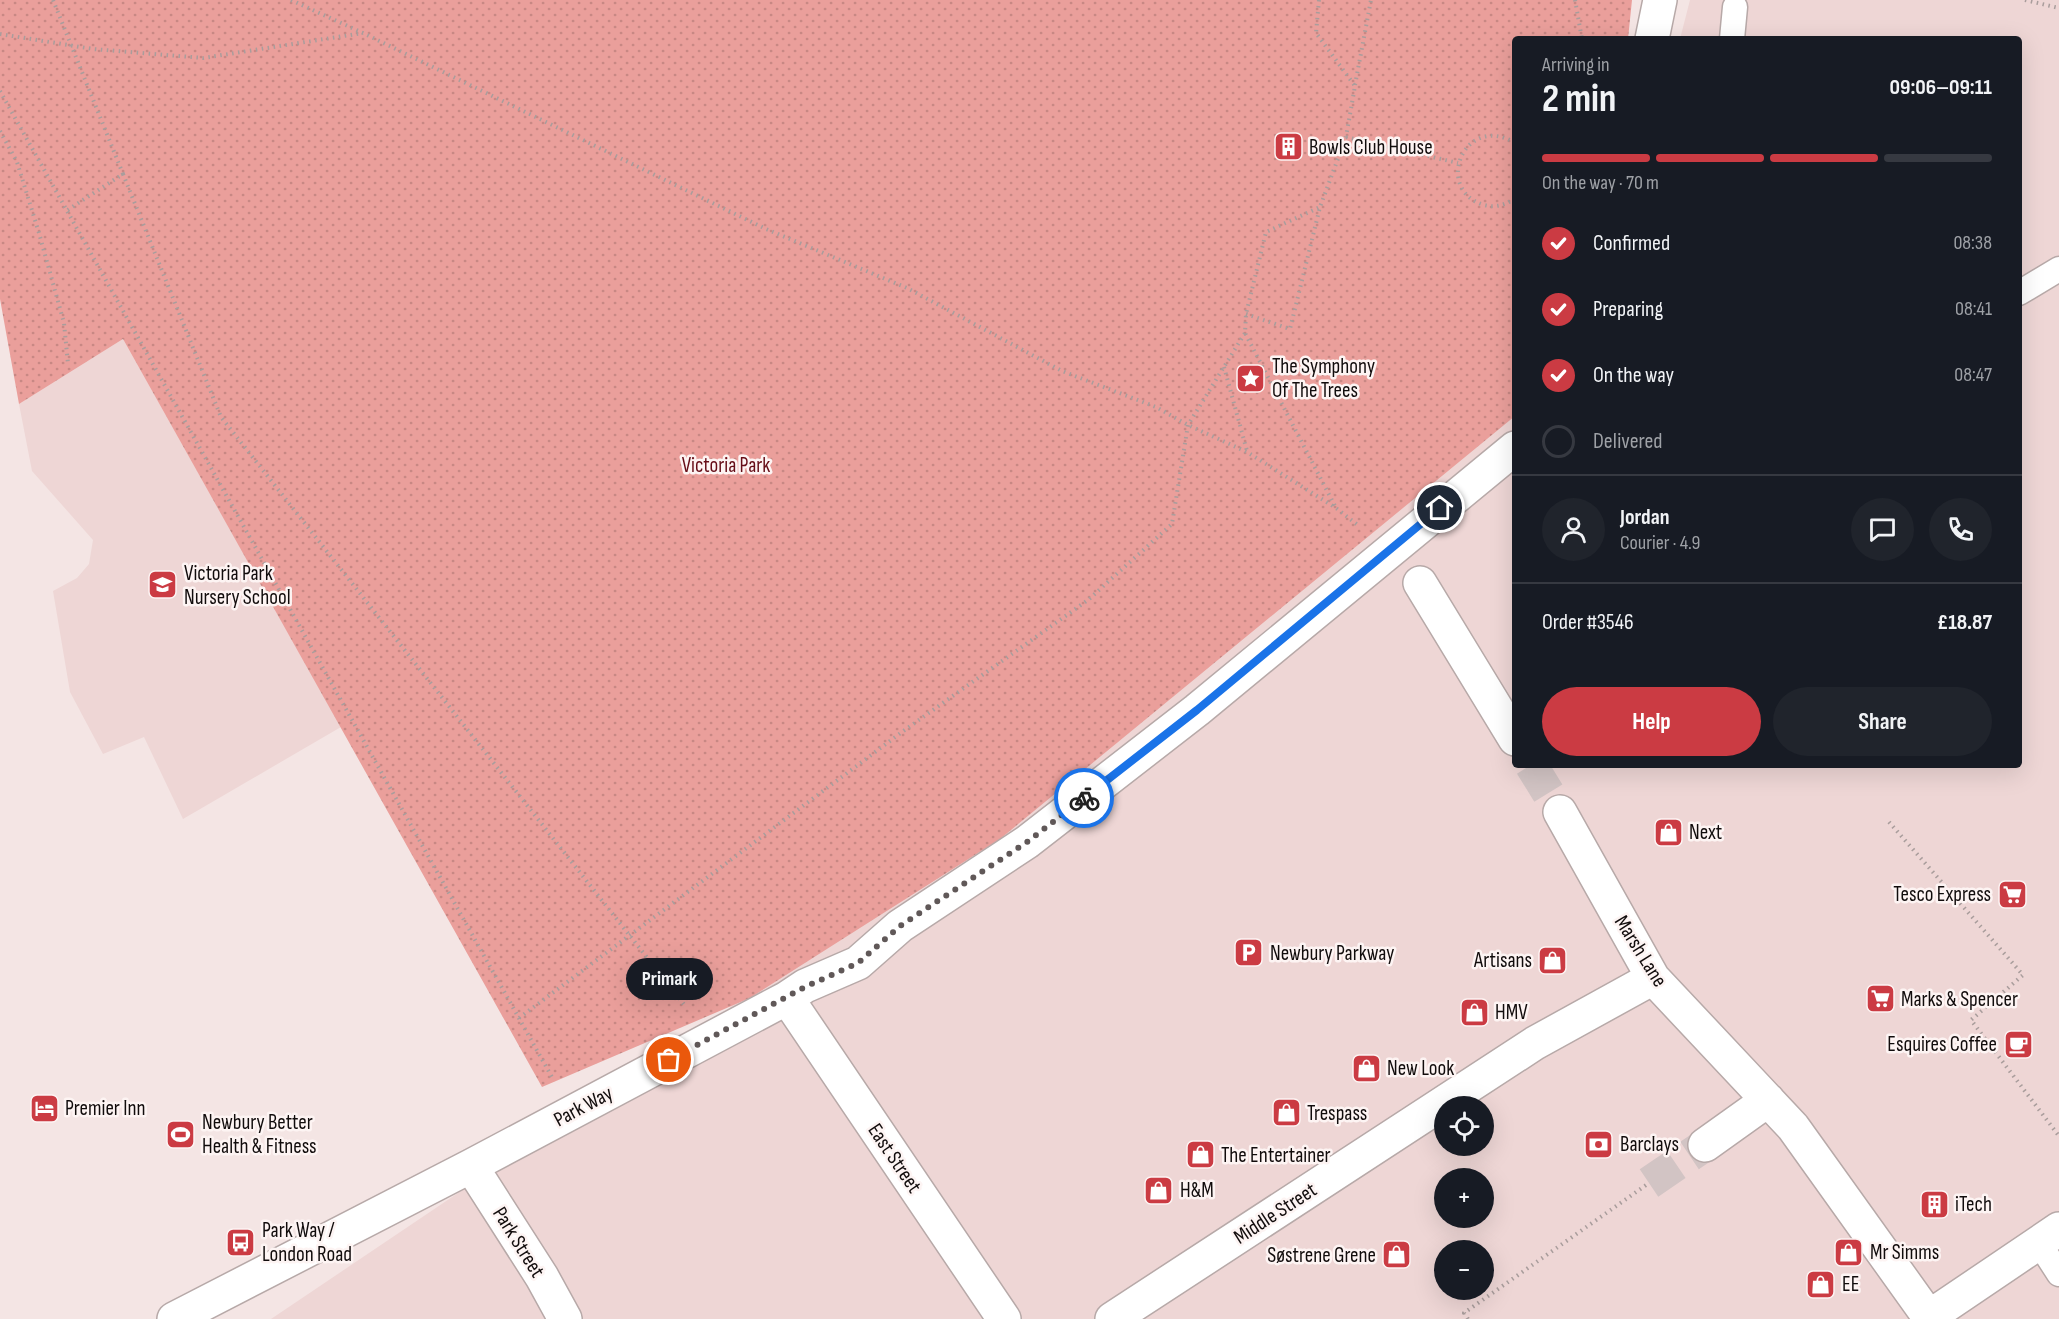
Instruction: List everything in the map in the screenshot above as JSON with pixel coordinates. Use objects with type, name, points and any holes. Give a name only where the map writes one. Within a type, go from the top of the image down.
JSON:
[{"type":"street","points":[[1653,36],[1660,0]]},
{"type":"street","name":"Park Way","points":[[174,1319],[471,1166],[805,987],[858,963],[900,926],[1027,842],[1197,710],[1512,450]]},
{"type":"street","points":[[1420,583],[1512,734]]},
{"type":"street","name":"Marsh Lane","points":[[1560,812],[1653,978],[1793,1127],[1927,1318]]},
{"type":"street","name":"Middle Street","points":[[1112,1319],[1535,1042],[1653,978]]},
{"type":"street","name":"East Street","points":[[787,998],[1004,1319]]},
{"type":"street","points":[[1705,1145],[1768,1100]]},
{"type":"street","name":"Park Street","points":[[471,1166],[542,1277],[565,1319]]},
{"type":"street","points":[[1927,1318],[2049,1236]]},
{"type":"lane","points":[[1732,36],[1735,7]]},
{"type":"lane","points":[[2022,291],[2059,268]]},
{"type":"lane","points":[[2049,1236],[2059,1274]]},
{"type":"path","points":[[52,0],[221,417],[711,1038]]},
{"type":"path","points":[[291,0],[766,229],[907,288],[1062,371],[1156,407],[1188,425],[1247,452],[1336,508],[1389,550]]},
{"type":"path","points":[[1319,0],[1316,33],[1355,86]]},
{"type":"path","points":[[1246,314],[1290,329],[1320,207],[1346,137],[1371,0]]},
{"type":"path","points":[[1575,0],[1581,36]]},
{"type":"path","points":[[2025,0],[2059,8]]},
{"type":"path","points":[[0,34],[71,45],[203,58],[363,33]]},
{"type":"path","points":[[0,91],[557,1087],[539,1096],[553,1121]]},
{"type":"path","points":[[0,131],[17,162],[39,233],[64,323],[68,364]]},
{"type":"path","points":[[1512,141],[1505,137],[1493,135],[1481,137],[1470,143],[1458,163],[1460,186],[1476,202],[1487,206],[1498,206],[1512,200]]},
{"type":"path","points":[[1346,137],[1458,163]]},
{"type":"path","points":[[66,211],[123,174]]},
{"type":"path","points":[[519,1018],[902,732],[1088,600],[1172,524],[1188,425],[1245,333],[1246,314],[1266,232],[1320,207]]},
{"type":"path","points":[[1245,333],[1336,508]]},
{"type":"path","points":[[1224,367],[1247,452]]},
{"type":"path","points":[[1889,822],[2023,975],[1971,1020],[2059,1136]]},
{"type":"path","points":[[1468,1319],[1464,1313],[1649,1183]]},
{"type":"shaded area","points":[[1690,0],[2059,0],[2059,1319],[271,1319],[721,1016],[1512,250],[1512,768],[2022,768],[2022,36],[1681,36]]},
{"type":"shaded area","name":"Victoria Park Nursery School","points":[[123,339],[341,727],[183,819],[144,737],[103,754],[70,692],[53,591],[77,578],[89,564],[93,540],[32,471],[19,404]]},
{"type":"green space","name":"Victoria Park","points":[[0,0],[1632,0],[1628,36],[1512,36],[1512,418],[1000,839],[750,998],[542,1087],[123,339],[19,404],[0,299]]},
{"type":"tunnel","points":[[1533,768],[1560,812]]},
{"type":"tunnel","points":[[1649,1183],[1705,1145]]},
{"type":"way so far","points":[[669,1060],[805,987],[858,963],[900,926],[1027,842],[1084,798]]},
{"type":"place","name":"Bowls Club House","points":[[1288,147]]},
{"type":"place","name":"The Symphony Of The Trees","points":[[1251,378]]},
{"type":"place","name":"Victoria Park Nursery School","points":[[163,585]]},
{"type":"place","name":"Next","points":[[1668,832]]},
{"type":"place","name":"Tesco Express","points":[[2012,894]]},
{"type":"place","name":"Newbury Parkway","points":[[1249,953]]},
{"type":"place","name":"Artisans","points":[[1553,960]]},
{"type":"place","name":"Marks & Spencer","points":[[1880,999]]},
{"type":"place","name":"HMV","points":[[1474,1012]]},
{"type":"place","name":"Esquires Coffee","points":[[2018,1044]]},
{"type":"place","name":"Primark","points":[[669,1060]]},
{"type":"place","name":"New Look","points":[[1366,1068]]},
{"type":"place","name":"Premier Inn","points":[[44,1108]]},
{"type":"place","name":"Trespass","points":[[1286,1113]]},
{"type":"place","name":"Newbury Better Health & Fitness","points":[[181,1134]]},
{"type":"place","name":"Barclays","points":[[1599,1144]]},
{"type":"place","name":"The Entertainer","points":[[1200,1155]]},
{"type":"place","name":"H&M","points":[[1159,1190]]},
{"type":"place","name":"iTech","points":[[1934,1204]]},
{"type":"place","name":"Park Way / London Road","points":[[241,1242]]},
{"type":"place","name":"Mr Simms","points":[[1849,1252]]},
{"type":"place","name":"Søstrene Grene","points":[[1397,1255]]},
{"type":"place","name":"EE","points":[[1821,1284]]},
{"type":"route","points":[[1084,798],[1197,710],[1440,508]]}]
